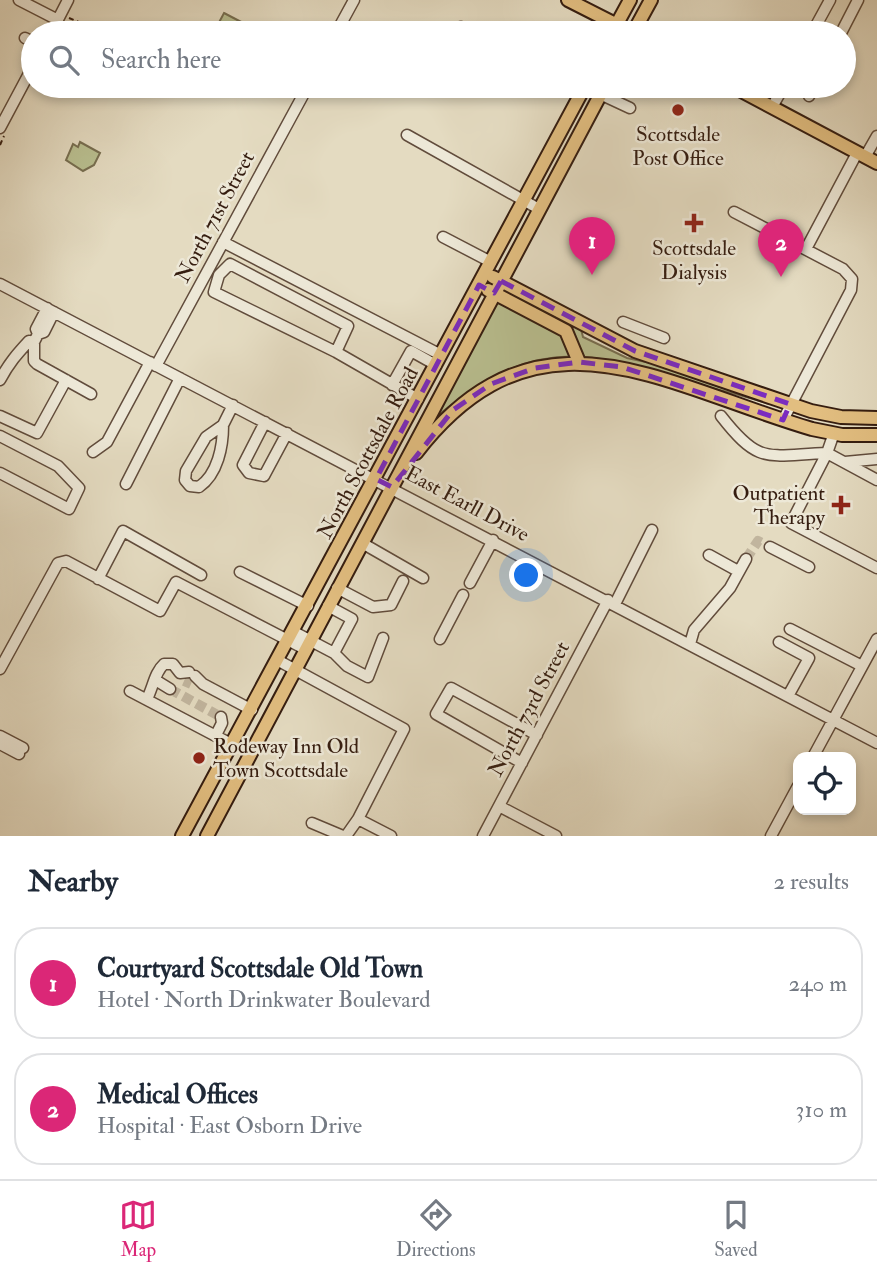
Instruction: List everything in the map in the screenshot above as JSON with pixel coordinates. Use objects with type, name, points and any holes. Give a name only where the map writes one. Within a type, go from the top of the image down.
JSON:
[{"type":"main road","points":[[568,0],[602,21]]},
{"type":"main road","points":[[619,21],[630,0]]},
{"type":"main road","points":[[640,21],[651,0]]},
{"type":"main road","name":"North Scottsdale Road","points":[[182,836],[279,661],[524,201],[576,98]]},
{"type":"main road","name":"North Scottsdale Road","points":[[207,836],[599,98]]},
{"type":"main road","points":[[755,98],[866,158]]},
{"type":"main road","points":[[488,267],[501,281],[642,354]]},
{"type":"main road","points":[[479,285],[563,330],[571,341],[572,351],[579,362]]},
{"type":"main road","points":[[571,341],[584,334],[611,347],[642,354],[790,404],[841,417],[877,418]]},
{"type":"main road","points":[[400,472],[444,419],[478,392],[520,372],[579,362],[637,371],[783,420],[834,433],[877,435]]},
{"type":"street","points":[[19,0],[63,19],[68,0]]},
{"type":"street","points":[[343,21],[354,0]]},
{"type":"street","points":[[819,21],[830,0]]},
{"type":"street","points":[[847,21],[858,0]]},
{"type":"street","points":[[0,128],[21,89]]},
{"type":"street","name":"North 71st Street","points":[[93,452],[107,442],[200,285],[301,98]]},
{"type":"street","points":[[616,98],[630,107]]},
{"type":"street","points":[[772,107],[777,98]]},
{"type":"street","points":[[407,135],[539,209]]},
{"type":"street","points":[[806,249],[866,158],[877,136]]},
{"type":"street","points":[[734,212],[844,269],[852,279],[850,290],[783,420]]},
{"type":"street","points":[[443,237],[488,267]]},
{"type":"street","points":[[223,242],[439,360]]},
{"type":"street","points":[[216,256],[348,326],[337,352]]},
{"type":"street","points":[[214,292],[219,275],[230,264]]},
{"type":"street","name":"East Earll Drive","points":[[0,284],[877,743]]},
{"type":"street","points":[[200,285],[337,352],[391,386],[418,399]]},
{"type":"street","points":[[33,356],[36,329],[50,310]]},
{"type":"street","points":[[623,322],[664,338]]},
{"type":"street","points":[[0,380],[13,356],[36,338]]},
{"type":"street","points":[[23,350],[33,356],[37,364],[91,394]]},
{"type":"street","points":[[391,386],[411,351],[439,360]]},
{"type":"street","points":[[126,484],[180,378]]},
{"type":"street","points":[[0,416],[34,434],[37,433],[66,380]]},
{"type":"street","points":[[223,425],[206,437],[186,471],[186,480],[190,486],[199,487],[206,482],[223,447],[223,425],[233,405]]},
{"type":"street","points":[[721,416],[744,445],[761,455],[827,453],[876,479]]},
{"type":"street","points":[[265,422],[243,465],[249,473],[264,476],[287,433]]},
{"type":"street","points":[[834,433],[827,453],[791,523],[877,568]]},
{"type":"street","points":[[0,436],[58,466],[79,488],[69,509],[0,473]]},
{"type":"street","points":[[844,462],[877,461],[873,471],[876,479]]},
{"type":"street","name":"North 73rd Street","points":[[485,835],[537,735],[652,530]]},
{"type":"street","points":[[98,579],[122,531],[201,575]]},
{"type":"street","points":[[470,583],[493,540]]},
{"type":"street","points":[[362,543],[423,578]]},
{"type":"street","points":[[770,547],[810,567]]},
{"type":"street","points":[[709,555],[738,571]]},
{"type":"street","points":[[690,644],[694,631],[730,588],[746,559]]},
{"type":"street","points":[[0,669],[58,563],[66,561],[159,611],[176,582],[307,645],[334,653],[347,666],[368,677],[383,638]]},
{"type":"street","points":[[240,572],[308,606]]},
{"type":"street","points":[[337,588],[373,607],[391,605],[403,581]]},
{"type":"street","points":[[440,639],[463,595]]},
{"type":"street","points":[[328,606],[352,619],[334,653]]},
{"type":"street","points":[[790,629],[862,666]]},
{"type":"street","points":[[816,752],[877,639]]},
{"type":"street","points":[[779,642],[809,658],[788,696]]},
{"type":"street","points":[[279,661],[404,729],[358,819],[344,836],[312,823]]},
{"type":"street","points":[[146,699],[157,681],[158,671],[167,662],[190,678],[252,710]]},
{"type":"street","points":[[157,681],[170,689]]},
{"type":"street","points":[[522,763],[436,714],[451,688],[537,735]]},
{"type":"street","points":[[130,691],[233,745]]},
{"type":"street","points":[[216,734],[222,723],[221,717]]},
{"type":"street","points":[[0,736],[21,751],[0,744]]},
{"type":"street","points":[[771,836],[793,795]]},
{"type":"street","points":[[499,806],[556,836]]},
{"type":"street","points":[[358,819],[391,836]]},
{"type":"path","points":[[63,19],[69,21]]},
{"type":"highlighted area","points":[[501,281],[635,351],[790,404],[783,420],[622,367],[579,362],[535,368],[491,384],[453,410],[392,487],[376,479],[479,285],[494,293]]},
{"type":"green space","points":[[224,13],[239,21],[220,21]]},
{"type":"green space","points":[[80,142],[100,153],[94,165],[83,171],[66,160],[73,144],[78,147]]},
{"type":"green space","points":[[509,290],[581,329],[583,337],[627,358],[665,366],[769,404],[631,365],[583,357],[558,357],[532,361],[505,371],[438,415],[494,304]]},
{"type":"tunnel","points":[[746,559],[758,541],[770,547]]},
{"type":"tunnel","points":[[184,681],[191,684]]},
{"type":"tunnel","points":[[170,689],[221,717]]},
{"type":"place","name":"Scottsdale Post Office","points":[[678,110]]},
{"type":"place","name":"Scottsdale Dialysis","points":[[694,223]]},
{"type":"place","name":"Courtyard Scottsdale Old Town","points":[[592,275]]},
{"type":"place","name":"Medical Offices","points":[[781,277]]},
{"type":"place","name":"Outpatient Therapy","points":[[841,505]]},
{"type":"place","name":"Rodeway Inn Old Town Scottsdale","points":[[199,758]]}]
